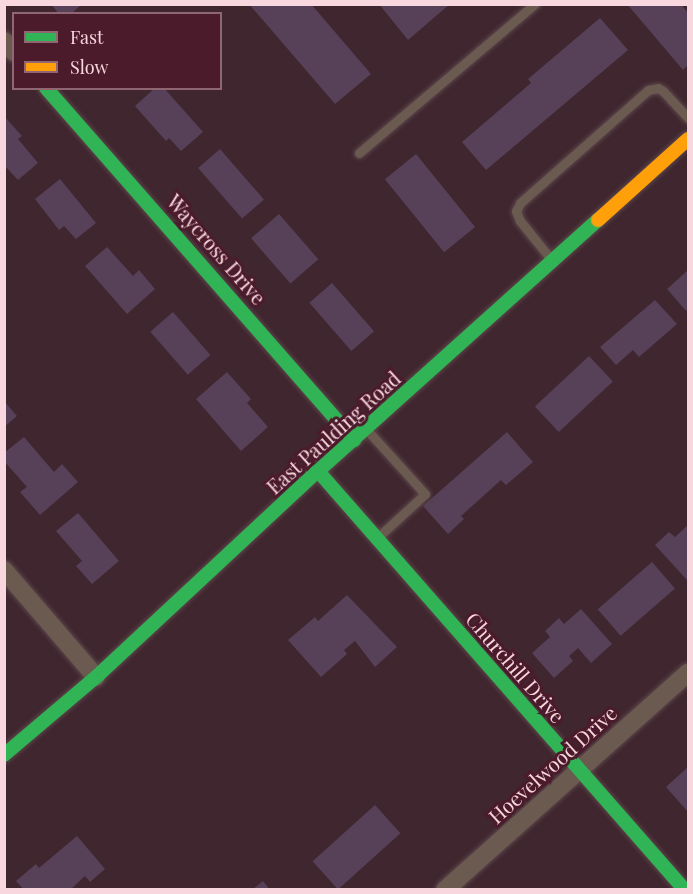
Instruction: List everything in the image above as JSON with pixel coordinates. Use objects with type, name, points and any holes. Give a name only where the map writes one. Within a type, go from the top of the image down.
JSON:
[{"type":"street","name":"Waycross Drive","points":[[48,90],[354,440]]},
{"type":"street","name":"East Paulding Road","points":[[4,755],[96,677],[318,471],[554,262],[688,139]]},
{"type":"street","name":"Churchill Drive","points":[[318,471],[685,890]]},
{"type":"street","points":[[4,570],[96,677]]},
{"type":"street","name":"Hoevelwood Drive","points":[[445,890],[688,673]]},
{"type":"lane","points":[[359,153],[535,4]]},
{"type":"lane","points":[[554,262],[520,221],[516,211],[520,203],[648,90],[658,88],[663,91],[688,118]]},
{"type":"lane","points":[[367,429],[425,494],[377,538]]},
{"type":"building","points":[[51,4],[82,4],[73,12],[57,12]]},
{"type":"building","points":[[249,4],[311,4],[371,74],[335,104]]},
{"type":"building","points":[[379,4],[450,4],[408,40]]},
{"type":"building","points":[[627,4],[681,4],[688,13],[688,65],[683,70]]},
{"type":"building","points":[[600,18],[628,50],[486,170],[462,142],[531,83],[528,79]]},
{"type":"building","points":[[153,90],[166,90],[203,132],[181,151],[169,138],[166,141],[135,106]]},
{"type":"building","points":[[4,116],[22,136],[18,139],[38,163],[18,180],[4,165]]},
{"type":"building","points":[[220,149],[264,200],[242,219],[198,168]]},
{"type":"building","points":[[416,154],[475,227],[444,252],[385,179]]},
{"type":"building","points":[[60,179],[96,223],[76,239],[64,226],[59,230],[35,199]]},
{"type":"building","points":[[279,214],[318,259],[290,284],[251,238]]},
{"type":"building","points":[[107,247],[133,276],[139,270],[155,289],[127,314],[85,266]]},
{"type":"building","points":[[688,270],[688,308],[686,311],[667,289]]},
{"type":"building","points":[[332,283],[374,331],[351,351],[309,303]]},
{"type":"building","points":[[655,300],[677,324],[639,357],[633,350],[616,365],[600,347]]},
{"type":"building","points":[[173,312],[210,355],[188,375],[150,332]]},
{"type":"building","points":[[589,356],[613,382],[559,432],[535,406]]},
{"type":"building","points":[[227,372],[251,399],[247,403],[268,427],[241,451],[196,399]]},
{"type":"building","points":[[4,401],[17,416],[4,427]]},
{"type":"building","points":[[507,432],[533,462],[506,485],[501,480],[461,516],[464,519],[448,534],[423,506]]},
{"type":"building","points":[[24,437],[54,472],[62,464],[78,482],[40,515],[20,492],[27,487],[4,461],[4,453]]},
{"type":"building","points":[[78,513],[119,561],[92,584],[76,566],[82,561],[56,531]]},
{"type":"building","points":[[688,525],[687,580],[655,545],[669,532],[675,537]]},
{"type":"building","points":[[652,562],[675,588],[621,636],[598,609]]},
{"type":"building","points":[[347,595],[397,647],[375,667],[355,641],[344,650],[347,654],[321,677],[288,640],[315,617],[318,621]]},
{"type":"building","points":[[581,609],[612,644],[591,663],[578,648],[569,656],[573,661],[554,678],[532,653],[550,637],[545,631],[559,618],[564,624]]},
{"type":"building","points":[[688,767],[688,812],[666,787]]},
{"type":"building","points":[[375,805],[400,833],[338,889],[313,861]]},
{"type":"building","points":[[77,836],[105,869],[90,882],[85,876],[70,890],[24,890],[16,881],[36,864],[39,868]]},
{"type":"building","points":[[263,881],[270,890],[252,890]]},
{"type":"traffic: fast","points":[[48,90],[354,440]]},
{"type":"traffic: fast","points":[[4,755],[96,677],[318,471],[598,220]]},
{"type":"traffic: fast","points":[[318,471],[685,890]]},
{"type":"traffic: slow","points":[[598,220],[688,139]]}]
